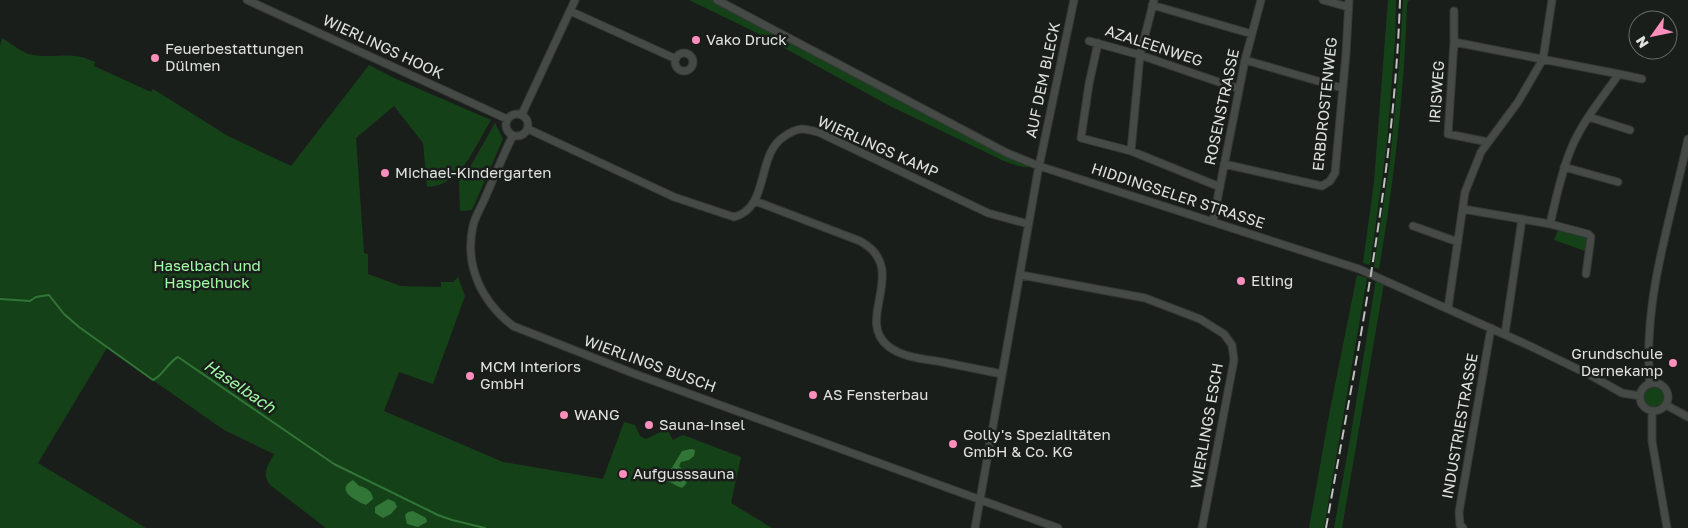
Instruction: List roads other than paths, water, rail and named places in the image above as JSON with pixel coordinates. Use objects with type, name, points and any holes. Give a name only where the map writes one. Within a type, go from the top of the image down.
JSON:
[{"type":"street","name":"WIERLINGS HOOK","points":[[247,0],[507,119]]},
{"type":"street","points":[[522,114],[575,0]]},
{"type":"street","name":"HIDDINGSELER STRASSE","points":[[717,0],[990,144],[1039,166],[1358,269],[1505,334],[1590,375],[1622,393],[1640,396]]},
{"type":"street","name":"AUF DEM BLECK","points":[[1039,166],[1074,0]]},
{"type":"street","name":"ROSENSTRASSE","points":[[1213,221],[1245,60],[1261,0]]},
{"type":"street","name":"ERBDROSTENWEG","points":[[1224,164],[1322,186],[1330,182],[1335,173],[1349,4],[1323,0]]},
{"type":"street","points":[[1448,308],[1465,192],[1474,168],[1488,142],[1522,96],[1543,59],[1552,0]]},
{"type":"street","points":[[1131,151],[1140,55],[1153,2],[1252,34]]},
{"type":"street","points":[[570,11],[676,59]]},
{"type":"street","name":"IRISWEG","points":[[1454,11],[1454,42],[1448,134],[1488,142]]},
{"type":"street","name":"AZALEENWEG","points":[[1089,41],[1140,55],[1239,89]]},
{"type":"street","name":"IRISWEG","points":[[1454,42],[1642,80]]},
{"type":"street","points":[[1098,43],[1089,84],[1081,138],[1131,151],[1220,187]]},
{"type":"street","points":[[1245,60],[1342,88]]},
{"type":"street","points":[[1550,224],[1564,167],[1571,148],[1589,117],[1619,74]]},
{"type":"street","points":[[514,114],[522,114],[528,121],[528,129],[520,136],[512,135],[506,128],[507,119],[514,114]]},
{"type":"street","points":[[1589,117],[1630,130]]},
{"type":"street","points":[[528,129],[674,196],[734,217],[744,214],[755,201],[860,241],[870,248],[880,262],[883,271],[876,318],[878,332],[886,345],[902,355],[1002,374]]},
{"type":"street","name":"WIERLINGS KAMP","points":[[755,201],[770,152],[776,141],[789,133],[802,129],[818,132],[988,213],[1028,224]]},
{"type":"street","name":"WIERLINGS BUSCH","points":[[512,135],[473,224],[470,241],[471,260],[480,290],[506,321],[527,333],[585,355],[980,500]]},
{"type":"street","points":[[1650,384],[1648,363],[1650,316],[1656,278],[1688,139]]},
{"type":"street","points":[[975,528],[1039,166]]},
{"type":"street","points":[[1564,167],[1618,182]]},
{"type":"street","points":[[1463,209],[1550,224],[1588,234],[1591,237],[1586,274]]},
{"type":"street","points":[[1505,334],[1522,219]]},
{"type":"street","points":[[1413,226],[1458,242]]},
{"type":"street","name":"WIERLINGS ESCH","points":[[1021,275],[1145,298],[1200,319],[1224,334],[1232,345],[1234,360],[1202,528]]},
{"type":"street","name":"INDUSTRIESTRASSE","points":[[1463,528],[1460,525],[1459,512],[1491,328]]},
{"type":"street","points":[[1650,384],[1661,384],[1666,388],[1668,399],[1662,409],[1652,411],[1643,406],[1640,396],[1645,386],[1650,384]]},
{"type":"street","points":[[1666,405],[1688,417]]},
{"type":"street","points":[[1652,411],[1652,440],[1668,528]]},
{"type":"street","points":[[980,500],[1058,528]]},
{"type":"waterway","name":"Haselbach","points":[[0,299],[30,301],[36,297],[49,295],[64,314],[79,327],[153,380],[178,357],[334,464],[438,515],[485,528]]},
{"type":"railway","points":[[1326,528],[1382,199],[1396,67],[1400,0]]},
{"type":"place","name":"Vako Druck","points":[[696,40]]},
{"type":"place","name":"Feuerbestattungen Dülmen","points":[[155,58]]},
{"type":"place","name":"Michael-Kindergarten","points":[[385,173]]},
{"type":"place","name":"Elting","points":[[1241,281]]},
{"type":"place","name":"Grundschule Dernekamp","points":[[1673,363]]},
{"type":"place","name":"MCM Interiors GmbH","points":[[470,376]]},
{"type":"place","name":"AS Fensterbau","points":[[813,395]]},
{"type":"place","name":"WANG","points":[[564,415]]},
{"type":"place","name":"Sauna-Insel","points":[[649,425]]},
{"type":"place","name":"Golly's Spezialitäten GmbH & Co. KG","points":[[953,444]]},
{"type":"place","name":"Aufgusssauna","points":[[623,474]]},
{"type":"park label","name":"Haselbach und Haspelhuck","points":[[207,274]]}]
